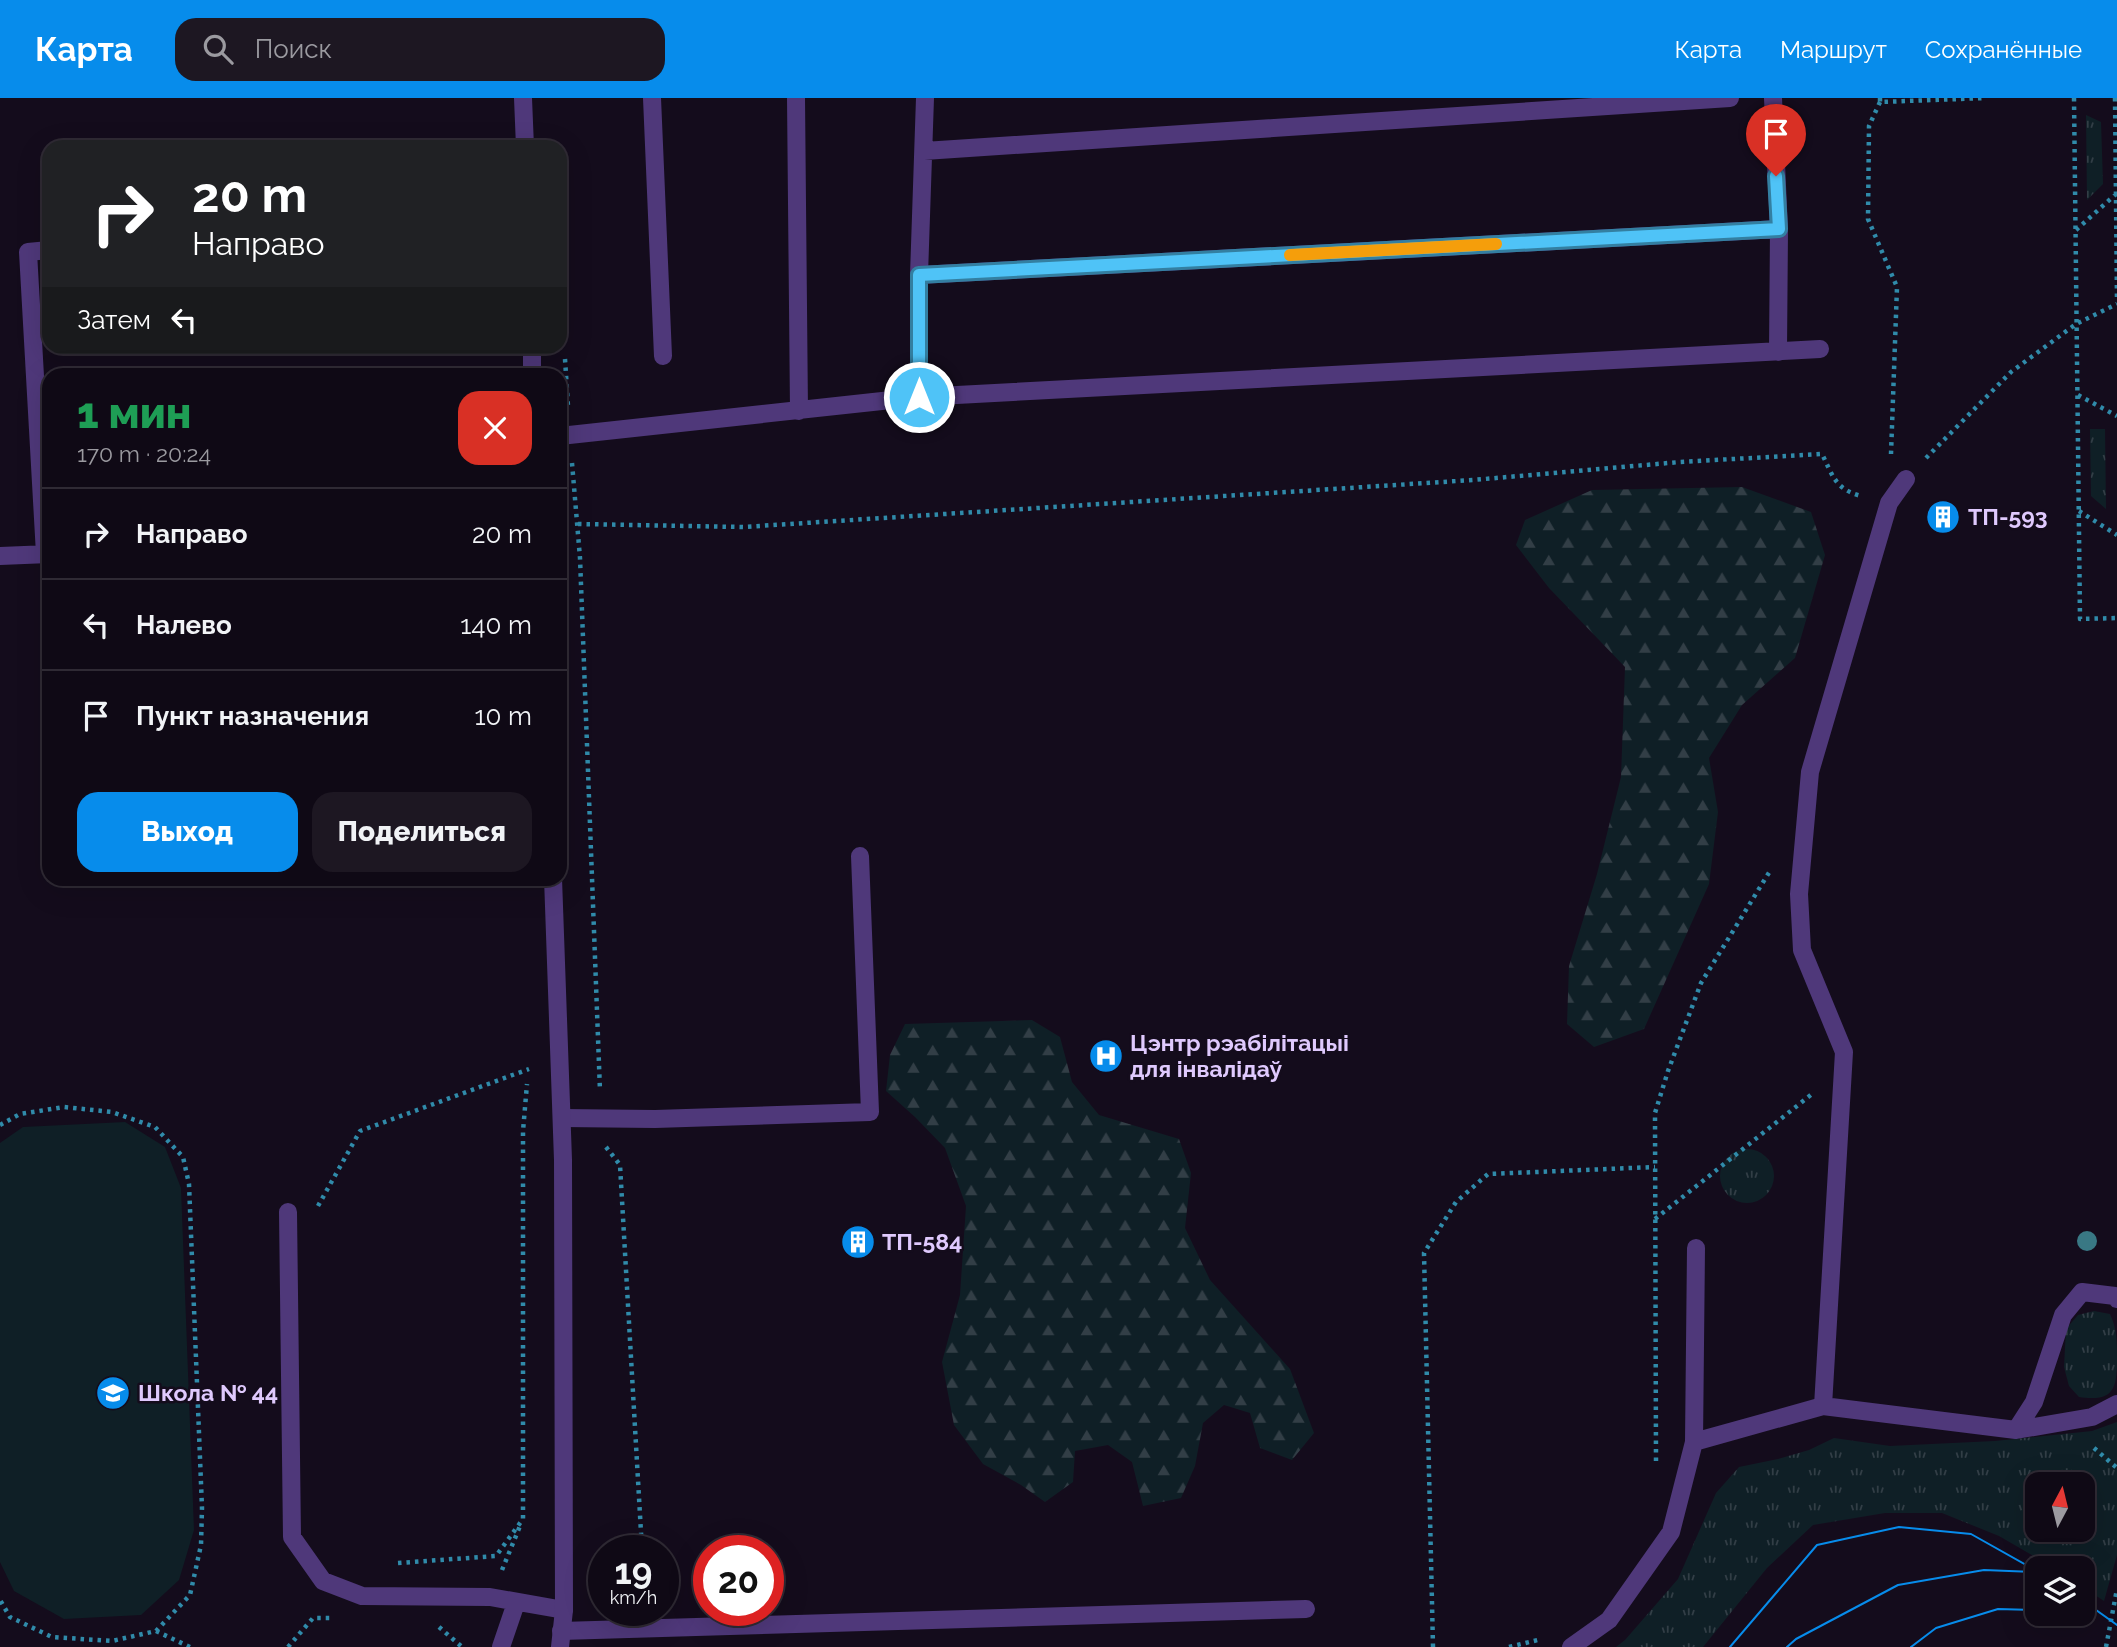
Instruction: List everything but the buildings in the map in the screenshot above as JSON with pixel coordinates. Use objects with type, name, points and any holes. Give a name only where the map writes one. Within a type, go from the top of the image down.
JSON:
[{"type":"street","points":[[523,98],[524,140]]},
{"type":"street","points":[[652,98],[663,356]]},
{"type":"street","points":[[796,98],[799,411]]},
{"type":"street","points":[[919,397],[919,275],[925,98]]},
{"type":"street","points":[[924,151],[1730,98]]},
{"type":"street","points":[[1773,98],[1779,229],[1778,352]]},
{"type":"street","points":[[919,275],[1779,229]]},
{"type":"street","points":[[42,251],[28,252],[42,475]]},
{"type":"street","points":[[567,435],[919,397],[1820,349]]},
{"type":"street","points":[[1823,1406],[1844,1052],[1802,950],[1799,894],[1810,772],[1889,503],[1906,479]]},
{"type":"street","points":[[0,556],[42,554]]},
{"type":"street","points":[[562,1118],[655,1119],[870,1112],[860,856]]},
{"type":"street","points":[[553,886],[562,1118],[564,1610],[560,1639],[1306,1609]]},
{"type":"street","points":[[288,1212],[292,1536],[323,1581],[362,1596],[490,1597],[564,1610]]},
{"type":"street","points":[[1571,1647],[1609,1620],[1671,1532],[1694,1442],[1696,1248]]},
{"type":"street","points":[[2016,1430],[2034,1402],[2063,1315],[2082,1292],[2115,1296],[2117,1299]]},
{"type":"street","points":[[1694,1442],[1823,1406],[2016,1430],[2092,1417],[2117,1404]]},
{"type":"street","points":[[501,1647],[516,1603]]},
{"type":"path","points":[[578,524],[743,527],[1473,480],[1680,462],[1822,454],[1845,491],[1889,503],[1897,287],[1868,219],[1869,126],[1880,100],[1986,98]]},
{"type":"path","points":[[2074,98],[2080,619],[2117,618]]},
{"type":"path","points":[[1906,479],[2011,372],[2076,324],[2117,303],[2115,98]]},
{"type":"path","points":[[2075,231],[2116,194]]},
{"type":"path","points":[[2077,395],[2117,416]]},
{"type":"path","points":[[567,449],[578,524],[602,1142],[620,1165],[641,1535]]},
{"type":"path","points":[[2079,511],[2117,535]]},
{"type":"path","points":[[314,1213],[360,1131],[529,1069],[523,1130],[523,1519],[496,1556],[387,1564]]},
{"type":"path","points":[[1654,1220],[1843,1069]]},
{"type":"path","points":[[0,1125],[20,1114],[64,1107],[112,1112],[155,1127],[183,1157],[189,1184],[202,1508],[201,1545],[190,1595],[156,1631],[112,1641],[52,1636],[10,1617],[0,1616]]},
{"type":"path","points":[[1433,1647],[1424,1253],[1455,1202],[1488,1174],[1655,1167]]},
{"type":"path","points":[[2106,1647],[2117,1589]]},
{"type":"path","points":[[0,1600],[10,1617]]},
{"type":"path","points":[[288,1647],[313,1618]]},
{"type":"path","points":[[156,1631],[190,1647]]},
{"type":"green space","points":[[2086,115],[2101,122],[2103,184],[2087,200]]},
{"type":"green space","points":[[2090,429],[2105,429],[2106,509],[2091,496]]},
{"type":"green space","points":[[1742,487],[1811,512],[1825,555],[1795,658],[1742,705],[1709,758],[1718,812],[1709,884],[1644,1029],[1594,1047],[1567,1024],[1569,966],[1597,874],[1621,777],[1625,667],[1549,588],[1516,545],[1525,520],[1592,490]]},
{"type":"green space","points":[[1032,1020],[1060,1037],[1072,1082],[1099,1115],[1179,1139],[1191,1173],[1185,1228],[1210,1280],[1290,1369],[1314,1433],[1292,1460],[1260,1448],[1250,1413],[1224,1405],[1203,1423],[1195,1466],[1181,1498],[1143,1506],[1132,1462],[1108,1445],[1075,1451],[1073,1482],[1045,1502],[983,1464],[954,1425],[942,1362],[960,1295],[966,1206],[945,1148],[886,1091],[890,1055],[905,1024]]},
{"type":"green space","name":"Школа № 44","points":[[125,1122],[165,1147],[181,1188],[194,1530],[179,1580],[141,1615],[64,1619],[14,1591],[0,1562],[0,1143],[23,1127]]},
{"type":"green space","points":[[1747,1149],[1766,1157],[1774,1176],[1766,1195],[1747,1203],[1728,1195],[1720,1176],[1728,1157]]},
{"type":"green space","points":[[2094,1311],[2110,1314],[2112,1320],[2117,1341],[2116,1378],[2111,1391],[2106,1395],[2079,1397],[2069,1386],[2064,1367],[2066,1329],[2078,1315]]},
{"type":"green space","points":[[2117,1422],[2117,1555],[2104,1601],[2095,1595],[2095,1556],[2033,1556],[1999,1536],[1942,1513],[1885,1513],[1813,1525],[1767,1568],[1703,1647],[1616,1647],[1678,1579],[1716,1493],[1739,1467],[1809,1450],[1834,1438],[1890,1446],[1995,1441],[2092,1431]]},
{"type":"tram line","points":[[1730,1647],[1817,1545],[1899,1527],[1971,1534],[2025,1564]]},
{"type":"tram line","points":[[1787,1647],[1796,1639],[1898,1585],[1984,1570],[2025,1572]]},
{"type":"tram line","points":[[1911,1647],[1936,1628],[1998,1609],[2025,1610]]},
{"type":"tram line","points":[[2095,1609],[2117,1625]]},
{"type":"slow traffic","points":[[1290,255],[1496,244]]},
{"type":"place","name":"ТП-593","points":[[1943,517]]},
{"type":"place","name":"Цэнтр рэабілітацыі для інвалідаў","points":[[1106,1056]]},
{"type":"place","name":"ТП-584","points":[[858,1242]]},
{"type":"place","name":"Школа № 44","points":[[113,1393]]},
{"type":"route","points":[[919,397],[919,275],[1779,229],[1776,176]]}]
